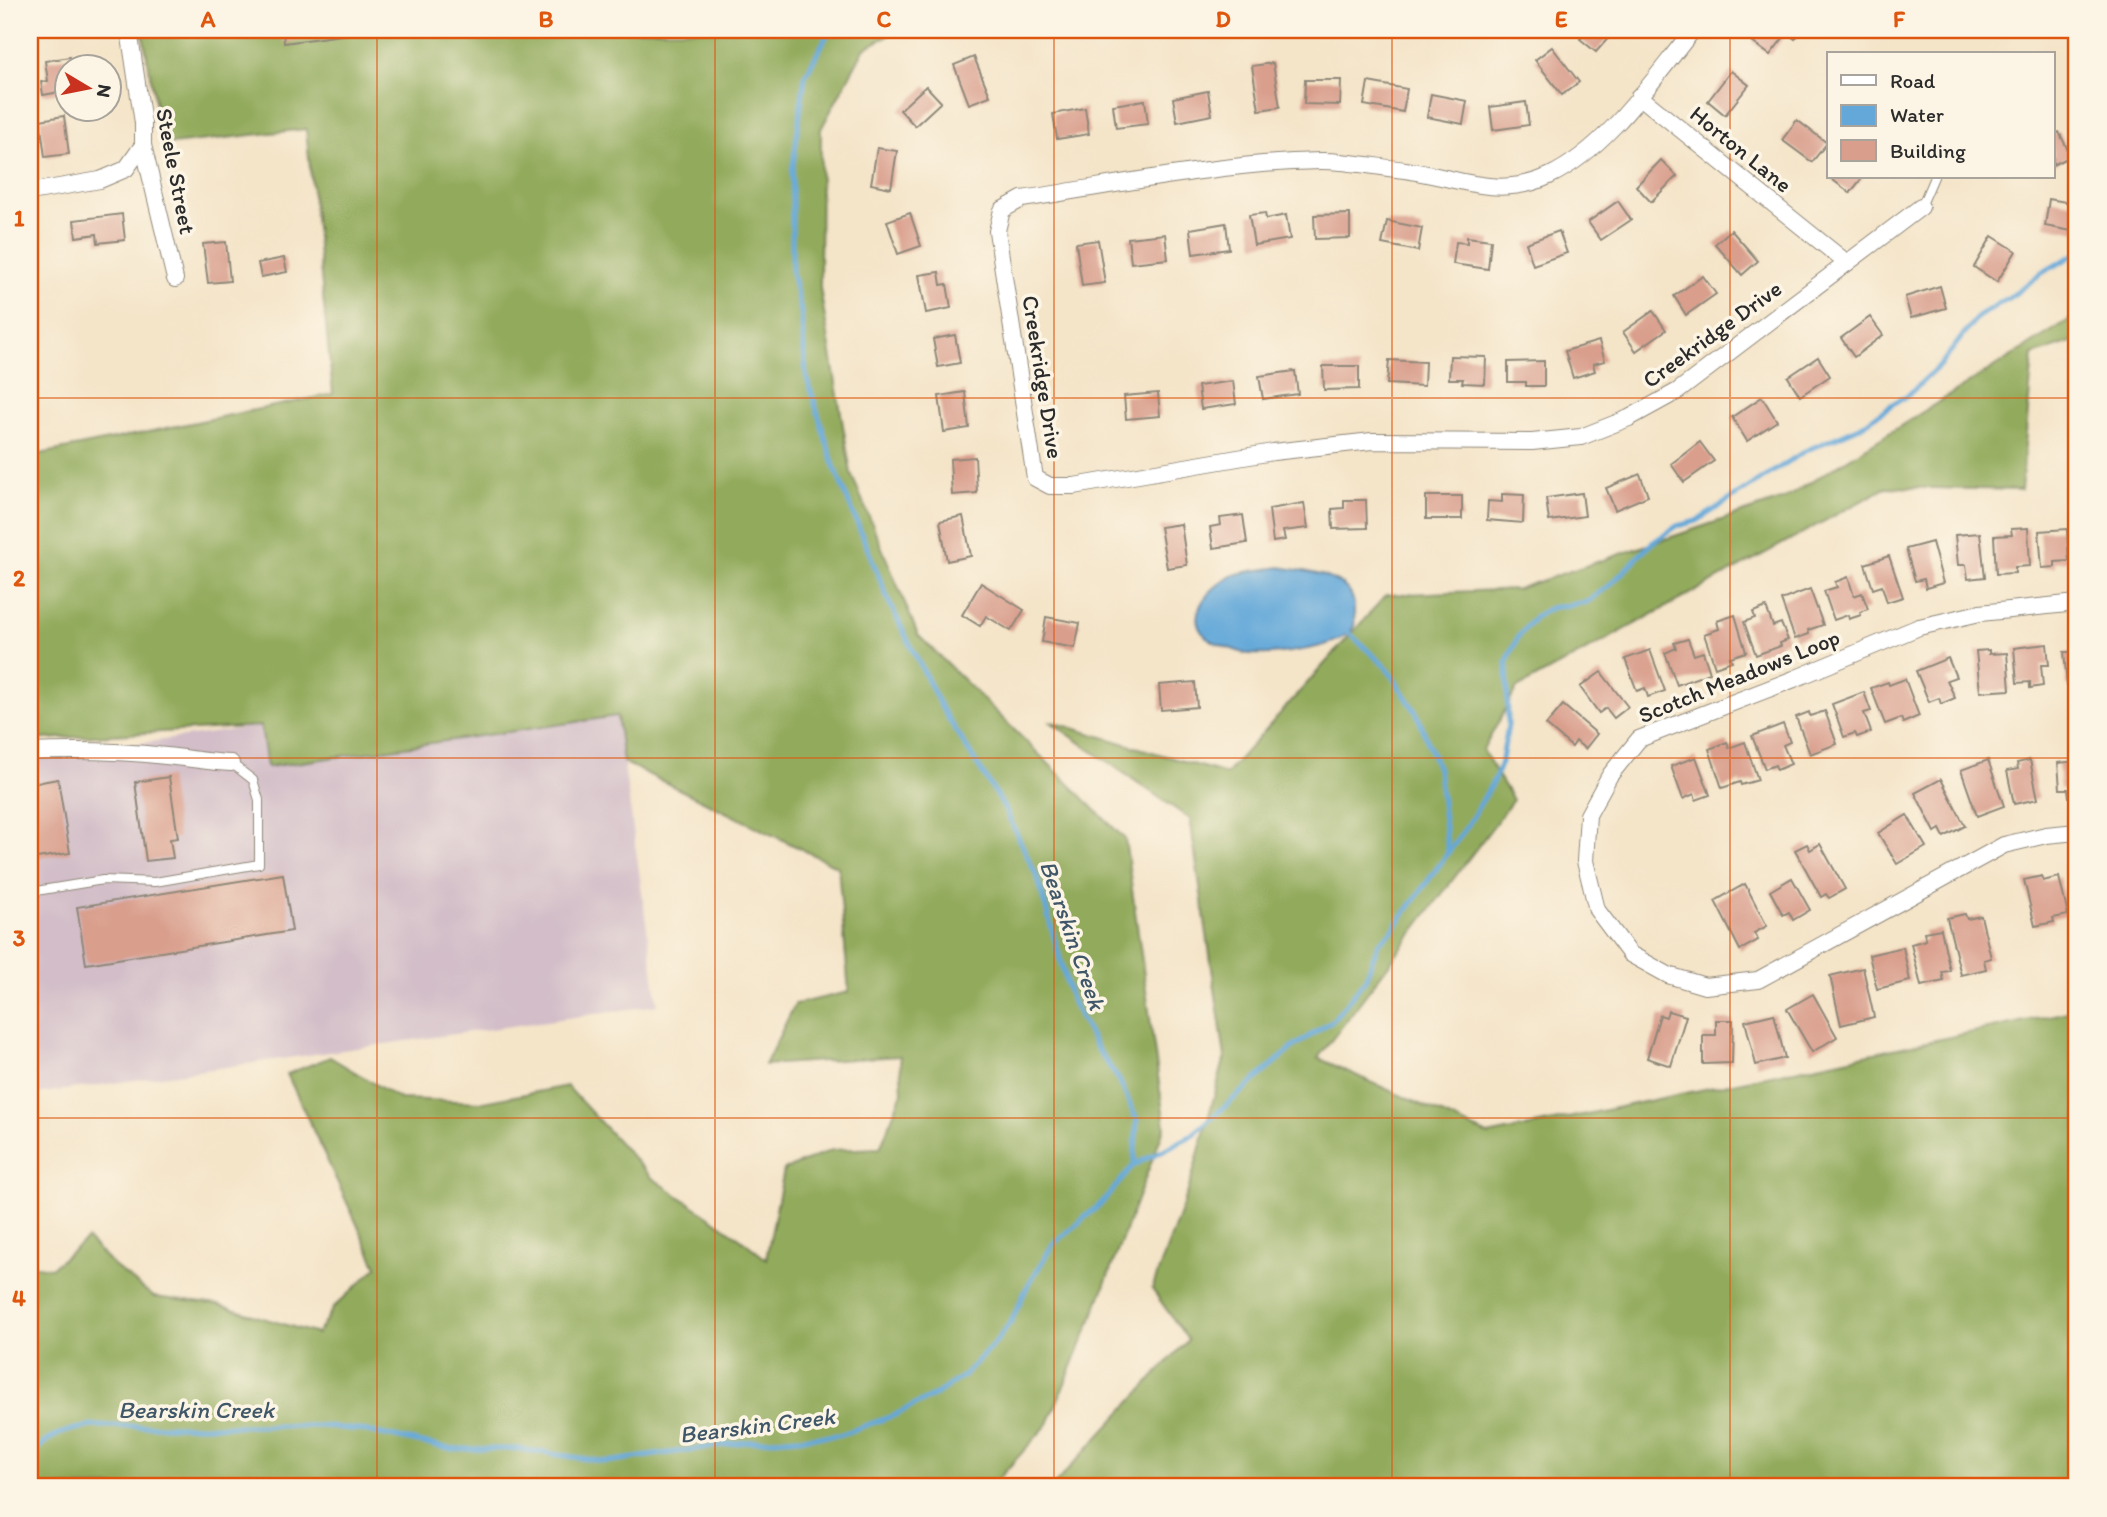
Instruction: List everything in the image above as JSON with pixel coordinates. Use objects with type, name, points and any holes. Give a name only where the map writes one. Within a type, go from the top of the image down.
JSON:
[{"type":"street","name":"Steele Street","points":[[129,30],[143,123],[143,145],[175,279]]},
{"type":"street","name":"Creekridge Drive","points":[[1693,30],[1597,144],[1549,176],[1511,188],[1471,185],[1409,171],[1324,161],[1271,163],[1022,198],[1002,210],[997,231],[1035,478],[1050,486],[1074,485],[1273,452],[1372,441],[1532,442],[1581,437],[1629,418],[1678,391],[1921,207]]},
{"type":"street","name":"Horton Lane","points":[[1639,96],[1847,263]]},
{"type":"street","points":[[30,192],[100,180],[126,169],[143,145]]},
{"type":"street","name":"Scotch Meadows Loop","points":[[2077,603],[1980,613],[1919,627],[1639,739],[1611,775],[1588,815],[1585,861],[1597,910],[1630,954],[1668,975],[1704,986],[1758,980],[2004,845],[2046,835],[2077,832]]},
{"type":"street","points":[[30,752],[166,755],[231,763]]},
{"type":"lane","points":[[1921,207],[1934,178]]},
{"type":"lane","points":[[30,891],[103,880],[155,882],[259,864],[259,800],[253,780],[231,763]]},
{"type":"shaded area","points":[[617,716],[658,1005],[30,1095],[30,759],[261,726],[267,767]]},
{"type":"green space","points":[[142,30],[898,30],[864,49],[821,129],[820,288],[851,473],[918,635],[1125,839],[1165,1126],[1091,1321],[1048,1424],[991,1487],[30,1487],[30,1265],[51,1268],[87,1239],[114,1266],[154,1297],[219,1305],[317,1334],[334,1307],[377,1267],[287,1074],[330,1057],[400,1099],[483,1102],[567,1086],[651,1177],[736,1235],[766,1259],[784,1170],[832,1150],[880,1148],[902,1092],[900,1056],[765,1065],[795,1004],[849,992],[838,867],[623,762],[617,716],[267,767],[261,726],[30,740],[30,456],[333,394],[306,129],[163,145]]},
{"type":"green space","points":[[2077,315],[2077,340],[2033,355],[2021,490],[1887,487],[1517,688],[1483,750],[1513,800],[1318,1058],[1488,1135],[2077,1010],[2077,1487],[1052,1487],[1188,1340],[1152,1289],[1188,1191],[1225,1057],[1190,819],[1049,721],[1226,774],[1386,595],[1517,589],[1784,499]]},
{"type":"water","points":[[1280,567],[1322,575],[1347,589],[1354,604],[1354,626],[1348,634],[1306,649],[1259,654],[1224,646],[1210,640],[1202,632],[1198,614],[1208,594],[1217,586],[1240,573]]},
{"type":"building","points":[[283,30],[371,30],[371,31],[284,43]]},
{"type":"building","points":[[1588,30],[1620,30],[1612,38],[1610,36],[1596,52],[1580,39]]},
{"type":"building","points":[[1761,30],[1800,32],[1795,39],[1787,33],[1770,55],[1752,42]]},
{"type":"building","points":[[1552,47],[1579,82],[1562,95],[1535,60]]},
{"type":"building","points":[[974,57],[990,96],[969,104],[954,65]]},
{"type":"building","points":[[52,60],[52,93],[43,95],[41,82],[48,81],[45,61]]},
{"type":"building","points":[[1273,63],[1280,107],[1259,110],[1252,66]]},
{"type":"building","points":[[1731,71],[1749,85],[1725,115],[1708,101]]},
{"type":"building","points":[[1305,80],[1341,80],[1340,105],[1304,104]]},
{"type":"building","points":[[1368,82],[1407,89],[1403,112],[1364,105]]},
{"type":"building","points":[[926,86],[941,102],[915,126],[900,110]]},
{"type":"building","points":[[1208,91],[1212,115],[1177,122],[1173,98]]},
{"type":"building","points":[[1431,94],[1467,101],[1463,124],[1427,117]]},
{"type":"building","points":[[1145,100],[1148,124],[1116,128],[1113,105]]},
{"type":"building","points":[[1526,102],[1529,125],[1493,130],[1490,107]]},
{"type":"building","points":[[1085,108],[1089,134],[1057,139],[1053,114]]},
{"type":"building","points":[[52,118],[52,122],[65,122],[69,154],[45,157],[40,120]]},
{"type":"building","points":[[1797,120],[1827,143],[1812,162],[1782,140]]},
{"type":"building","points":[[2059,132],[2071,156],[2054,164],[2054,134]]},
{"type":"building","points":[[877,148],[897,151],[891,188],[871,184]]},
{"type":"building","points":[[1661,160],[1677,176],[1651,202],[1636,186]]},
{"type":"building","points":[[1830,178],[1862,178],[1850,193]]},
{"type":"building","points":[[2049,199],[2077,204],[2077,232],[2045,226]]},
{"type":"building","points":[[1618,201],[1631,220],[1601,240],[1588,222]]},
{"type":"building","points":[[910,213],[921,246],[898,254],[887,221]]},
{"type":"building","points":[[1265,213],[1266,219],[1286,215],[1290,239],[1254,245],[1249,215]]},
{"type":"building","points":[[122,214],[125,240],[98,243],[97,234],[76,237],[74,220]]},
{"type":"building","points":[[1350,214],[1350,238],[1315,239],[1314,215]]},
{"type":"building","points":[[1387,221],[1422,228],[1418,251],[1382,244]]},
{"type":"building","points":[[1226,223],[1229,249],[1193,254],[1190,229]]},
{"type":"building","points":[[1731,230],[1758,261],[1742,275],[1715,244]]},
{"type":"building","points":[[1559,231],[1567,253],[1533,265],[1526,243]]},
{"type":"building","points":[[1165,234],[1168,259],[1131,263],[1128,238]]},
{"type":"building","points":[[1992,236],[2016,251],[1997,282],[1974,267]]},
{"type":"building","points":[[1467,237],[1491,240],[1488,269],[1453,264],[1456,242],[1467,243]]},
{"type":"building","points":[[1098,240],[1105,283],[1082,286],[1076,243]]},
{"type":"building","points":[[226,242],[230,281],[208,283],[203,244]]},
{"type":"building","points":[[284,258],[287,272],[261,277],[258,263]]},
{"type":"building","points":[[939,272],[941,285],[947,284],[951,308],[926,313],[919,275]]},
{"type":"building","points":[[1703,276],[1716,294],[1686,315],[1674,296]]},
{"type":"building","points":[[1940,286],[1946,308],[1911,318],[1905,297]]},
{"type":"building","points":[[1653,311],[1666,330],[1636,351],[1623,332]]},
{"type":"building","points":[[1870,317],[1883,335],[1854,357],[1841,338]]},
{"type":"building","points":[[955,335],[960,363],[938,367],[933,339]]},
{"type":"building","points":[[1599,341],[1605,361],[1593,364],[1595,371],[1573,378],[1565,351]]},
{"type":"building","points":[[1450,356],[1486,357],[1485,384],[1462,383],[1463,379],[1449,379]]},
{"type":"building","points":[[1818,357],[1830,376],[1800,396],[1788,377]]},
{"type":"building","points":[[1389,360],[1425,362],[1424,386],[1387,384]]},
{"type":"building","points":[[1544,361],[1544,386],[1508,382],[1508,362]]},
{"type":"building","points":[[1323,366],[1359,366],[1359,389],[1324,390]]},
{"type":"building","points":[[1295,371],[1298,394],[1263,399],[1259,376]]},
{"type":"building","points":[[1233,381],[1236,404],[1201,409],[1198,386]]},
{"type":"building","points":[[965,392],[969,428],[944,432],[939,396]]},
{"type":"building","points":[[1158,393],[1160,416],[1126,419],[1124,396]]},
{"type":"building","points":[[1762,397],[1777,421],[1747,441],[1732,417]]},
{"type":"building","points":[[1700,442],[1714,461],[1684,482],[1671,464]]},
{"type":"building","points":[[975,457],[977,493],[952,495],[950,459]]},
{"type":"building","points":[[1640,474],[1648,496],[1615,510],[1606,488]]},
{"type":"building","points":[[1582,493],[1585,516],[1549,521],[1546,498]]},
{"type":"building","points":[[1502,494],[1524,495],[1523,523],[1487,520],[1488,501],[1502,502]]},
{"type":"building","points":[[1426,496],[1462,496],[1462,519],[1426,519]]},
{"type":"building","points":[[1344,500],[1366,500],[1367,528],[1333,529],[1332,509],[1344,508]]},
{"type":"building","points":[[1304,503],[1308,528],[1283,531],[1285,540],[1273,542],[1269,509]]},
{"type":"building","points":[[1243,515],[1247,543],[1213,548],[1210,527],[1221,525],[1220,518]]},
{"type":"building","points":[[963,516],[971,556],[947,561],[940,521]]},
{"type":"building","points":[[1181,524],[1187,565],[1167,568],[1160,527]]},
{"type":"building","points":[[2028,528],[2030,566],[2015,567],[2015,573],[1996,574],[1994,536],[2012,535],[2011,529]]},
{"type":"building","points":[[2067,529],[2069,561],[2055,562],[2055,567],[2042,568],[2039,531]]},
{"type":"building","points":[[1980,533],[1985,577],[1968,579],[1966,565],[1958,565],[1955,535]]},
{"type":"building","points":[[1932,542],[1943,583],[1926,588],[1924,579],[1915,581],[1906,549]]},
{"type":"building","points":[[1889,556],[1903,597],[1887,602],[1882,586],[1873,589],[1865,564]]},
{"type":"building","points":[[1848,577],[1854,596],[1862,593],[1868,609],[1849,619],[1848,615],[1834,620],[1824,591],[1837,587],[1835,582]]},
{"type":"building","points":[[981,583],[1024,610],[1011,631],[986,616],[980,626],[962,615]]},
{"type":"building","points":[[1810,589],[1823,625],[1808,630],[1809,634],[1795,639],[1781,600]]},
{"type":"building","points":[[1766,607],[1773,626],[1781,623],[1788,640],[1780,643],[1781,646],[1756,655],[1744,622],[1755,618],[1753,612]]},
{"type":"building","points":[[1735,615],[1746,652],[1730,657],[1732,661],[1715,667],[1704,634],[1719,629],[1717,621]]},
{"type":"building","points":[[1046,617],[1080,623],[1075,648],[1042,642]]},
{"type":"building","points":[[1688,639],[1694,655],[1703,652],[1710,673],[1677,685],[1665,653],[1676,648],[1674,643]]},
{"type":"building","points":[[2071,640],[2077,640],[2077,684],[2067,685],[2064,652],[2072,652]]},
{"type":"building","points":[[2047,644],[2049,665],[2041,665],[2043,686],[2030,688],[2030,682],[2017,683],[2014,648]]},
{"type":"building","points":[[1650,650],[1665,691],[1648,697],[1645,688],[1637,691],[1625,659]]},
{"type":"building","points":[[1989,650],[1989,654],[2007,653],[2010,690],[1980,692],[1976,651]]},
{"type":"building","points":[[1948,658],[1956,677],[1947,680],[1955,698],[1941,704],[1939,698],[1929,702],[1916,671]]},
{"type":"building","points":[[1601,672],[1628,707],[1614,718],[1606,708],[1599,713],[1580,687]]},
{"type":"building","points":[[1905,679],[1919,716],[1903,723],[1901,718],[1885,724],[1871,688]]},
{"type":"building","points":[[1195,682],[1197,707],[1161,710],[1159,685]]},
{"type":"building","points":[[1864,692],[1871,711],[1864,713],[1871,732],[1857,737],[1855,733],[1844,737],[1832,704]]},
{"type":"building","points":[[1563,705],[1597,734],[1585,749],[1576,741],[1572,747],[1546,725]]},
{"type":"building","points":[[1825,711],[1837,744],[1810,754],[1796,717],[1809,712],[1810,716]]},
{"type":"building","points":[[1783,724],[1790,742],[1783,745],[1791,764],[1777,770],[1775,765],[1765,769],[1752,736]]},
{"type":"building","points":[[1727,742],[1729,748],[1745,742],[1758,780],[1722,788],[1709,749]]},
{"type":"building","points":[[1696,757],[1710,795],[1696,800],[1694,794],[1683,799],[1671,766]]},
{"type":"building","points":[[1988,760],[2004,806],[1977,816],[1961,770]]},
{"type":"building","points":[[2030,760],[2038,799],[2014,804],[2007,771],[2018,769],[2017,763]]},
{"type":"building","points":[[2077,761],[2077,796],[2069,797],[2068,789],[2060,789],[2058,763]]},
{"type":"building","points":[[169,777],[178,838],[170,839],[173,858],[146,861],[135,782]]},
{"type":"building","points":[[58,779],[70,853],[30,859],[30,784]]},
{"type":"building","points":[[1941,779],[1965,826],[1944,837],[1940,829],[1935,832],[1915,793]]},
{"type":"building","points":[[1907,815],[1926,847],[1897,864],[1878,833]]},
{"type":"building","points":[[1807,844],[1810,850],[1820,844],[1845,889],[1829,898],[1826,894],[1821,897],[1795,850]]},
{"type":"building","points":[[283,874],[292,931],[86,964],[77,907]]},
{"type":"building","points":[[2042,876],[2043,881],[2059,877],[2068,915],[2053,918],[2054,922],[2035,926],[2024,880]]},
{"type":"building","points":[[1792,878],[1810,910],[1793,920],[1789,912],[1783,915],[1770,891]]},
{"type":"building","points":[[1745,884],[1767,926],[1754,933],[1758,940],[1740,950],[1715,901]]},
{"type":"building","points":[[1965,914],[1967,919],[1981,916],[1991,958],[1984,960],[1986,969],[1961,975],[1947,918]]},
{"type":"building","points":[[1941,929],[1950,971],[1942,972],[1944,981],[1921,986],[1911,944],[1926,940],[1924,932]]},
{"type":"building","points":[[1903,947],[1910,981],[1877,989],[1869,955]]},
{"type":"building","points":[[1863,968],[1874,1017],[1841,1025],[1830,976]]},
{"type":"building","points":[[1813,994],[1837,1037],[1812,1052],[1787,1009]]},
{"type":"building","points":[[1668,1011],[1686,1016],[1671,1066],[1647,1058],[1660,1015],[1666,1017]]},
{"type":"building","points":[[1774,1014],[1785,1058],[1756,1065],[1745,1021]]},
{"type":"building","points":[[1716,1020],[1733,1020],[1732,1063],[1703,1064],[1703,1035],[1716,1035]]},
{"type":"waterway","name":"Bearskin Creek","points":[[30,1458],[36,1450],[58,1434],[94,1426],[323,1426],[367,1431],[450,1449],[519,1449],[607,1462],[745,1442],[839,1435],[895,1415],[935,1395],[964,1375],[995,1343],[1012,1320],[1027,1287],[1053,1244],[1102,1203],[1134,1165],[1137,1120],[1119,1080],[1096,1047],[1071,999],[1038,879],[1004,807],[941,707],[890,604],[834,466],[806,375],[801,312],[792,272],[792,173],[805,76],[830,30]]},
{"type":"waterway","points":[[1134,1165],[1191,1136],[1292,1048],[1333,1020],[1365,980],[1378,944],[1392,931],[1468,825],[1495,778],[1502,759],[1508,725],[1507,661],[1518,637],[1535,617],[1550,608],[1587,602],[1610,585],[1652,543],[1677,526],[1697,521],[1805,451],[1860,427],[1905,398],[1941,364],[1982,314],[2040,274],[2077,253]]},
{"type":"waterway","points":[[1344,631],[1387,668],[1417,714],[1438,769],[1448,853]]}]
